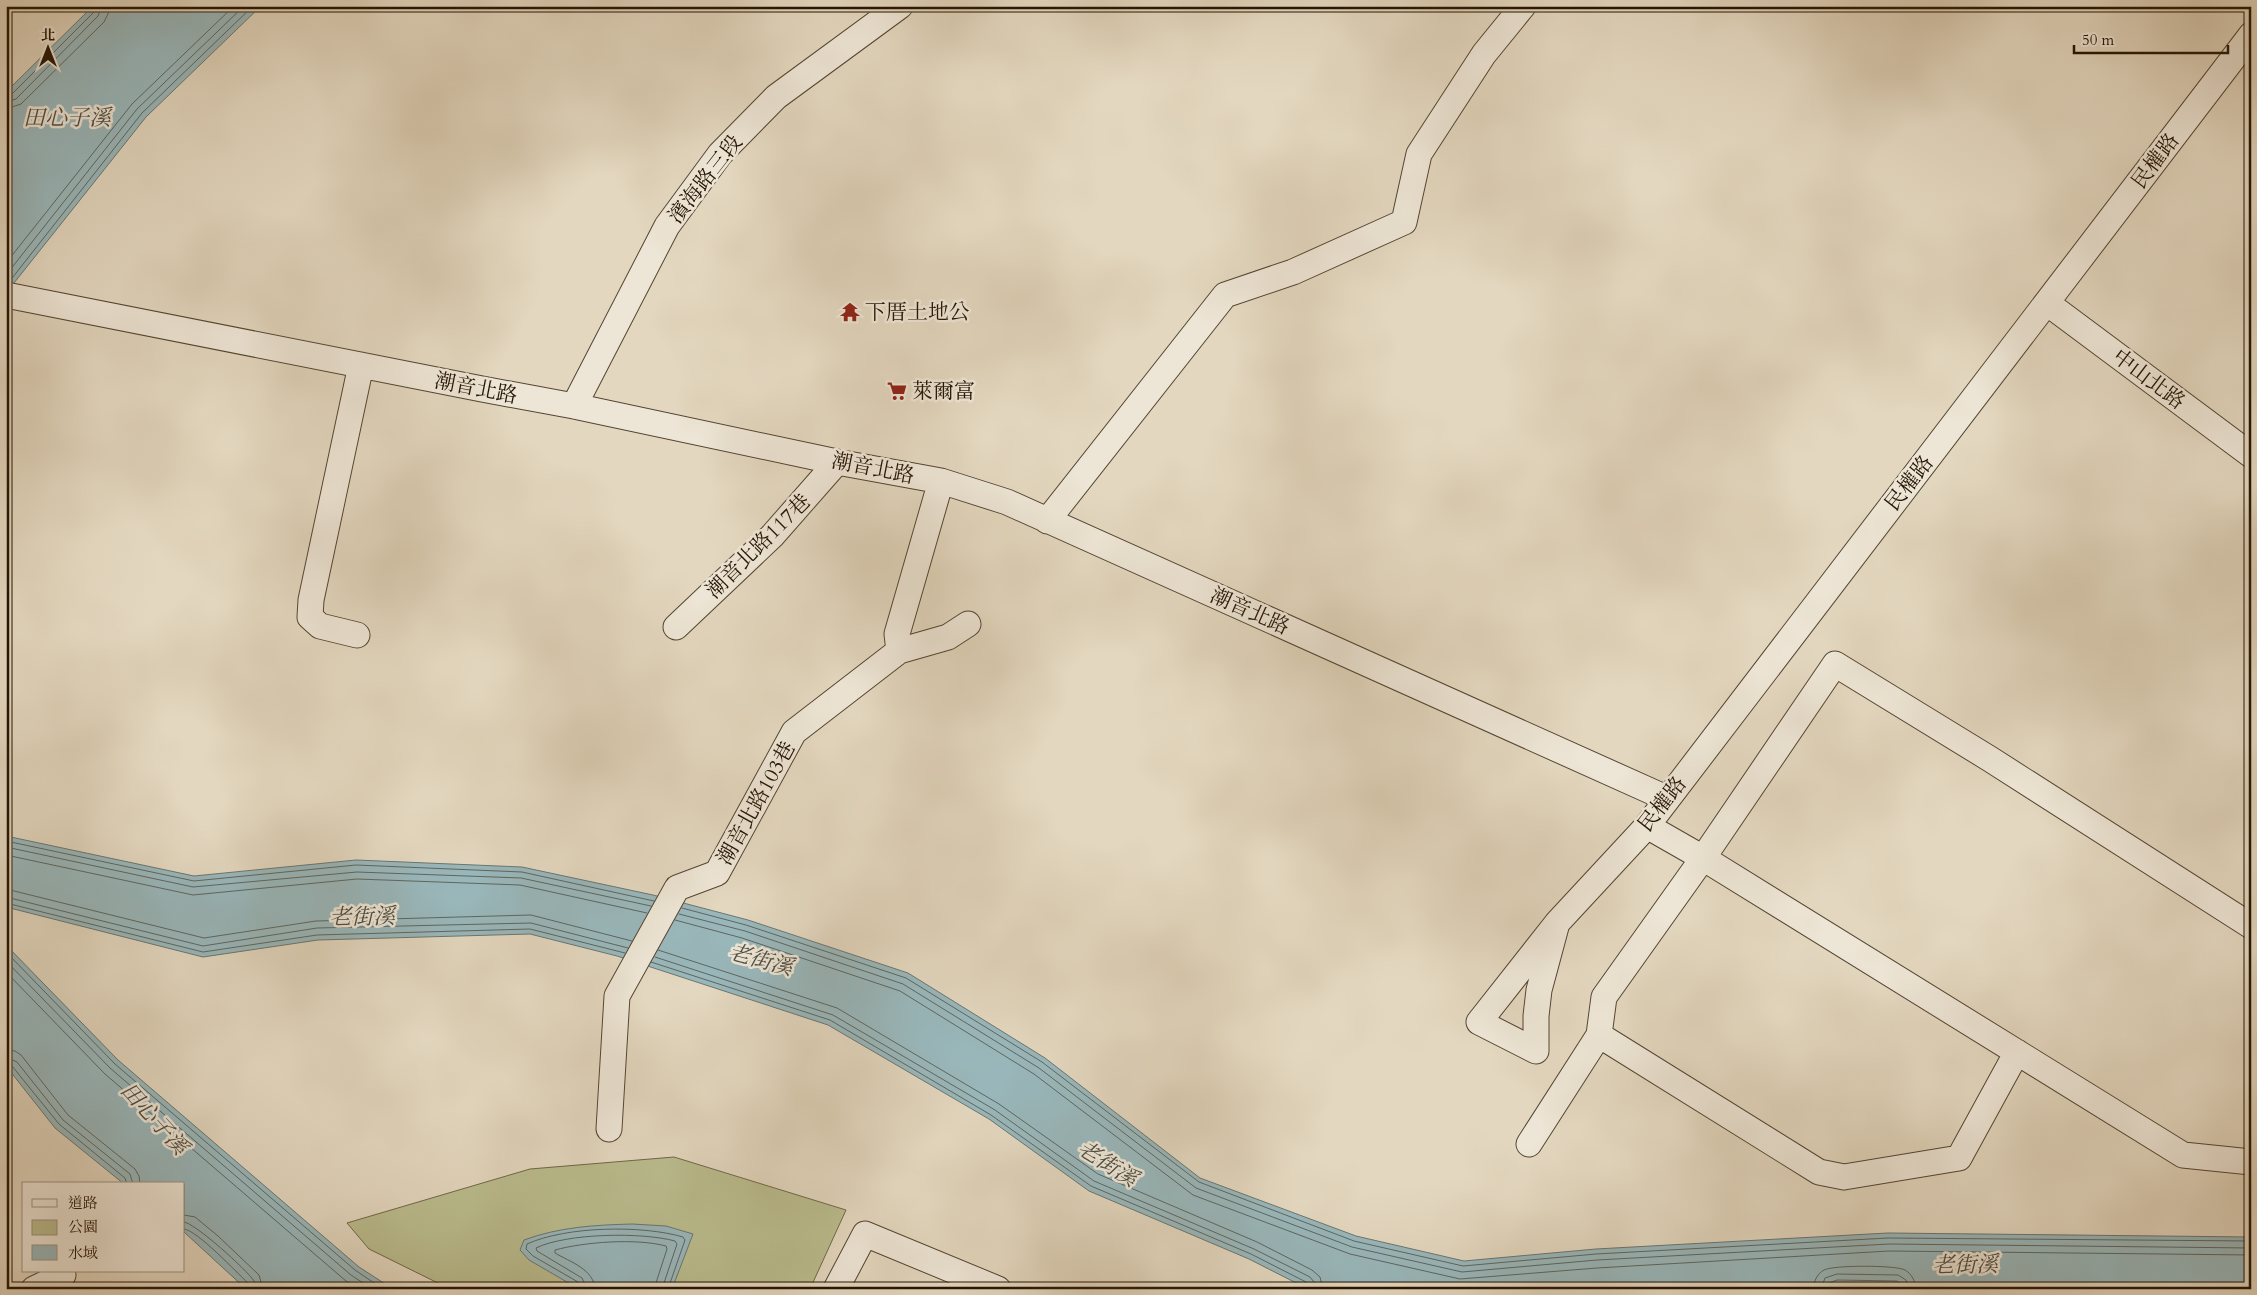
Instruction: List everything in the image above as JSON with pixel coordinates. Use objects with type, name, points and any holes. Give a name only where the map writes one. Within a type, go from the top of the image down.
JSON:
[{"type":"street","name":"濱海路三段","points":[[574,406],[667,226],[720,154],[776,97],[900,6]]},
{"type":"street","points":[[1047,521],[1225,295],[1294,272],[1404,222],[1419,154],[1484,54],[1523,6]]},
{"type":"street","name":"民權路","points":[[1558,924],[1539,990],[1536,1016],[1536,1051],[1479,1022],[1558,924],[1646,826],[2251,35]]},
{"type":"street","name":"潮音北路","points":[[17,297],[574,406],[837,462],[941,481],[1007,502],[1666,798]]},
{"type":"street","name":"中山北路","points":[[2047,303],[2251,454]]},
{"type":"street","points":[[357,635],[320,626],[310,617],[311,600],[361,365]]},
{"type":"street","name":"潮音北路117巷","points":[[676,627],[772,536],[837,462]]},
{"type":"street","points":[[899,651],[898,634],[941,481]]},
{"type":"street","name":"潮音北路103巷","points":[[609,1129],[617,996],[677,888],[717,873],[794,732],[899,651],[948,637],[968,624]]},
{"type":"street","points":[[1530,1144],[1599,1035],[1604,997],[1703,858],[1835,664],[1990,759],[2251,926]]},
{"type":"street","points":[[1646,826],[1703,858],[2183,1155],[2251,1162]]},
{"type":"street","points":[[1599,1035],[1819,1172],[1844,1177],[1959,1158],[2017,1052]]},
{"type":"street","points":[[836,1289],[865,1234],[998,1289]]},
{"type":"street","points":[[34,1289],[62,1275]]},
{"type":"green space","points":[[674,1157],[846,1210],[810,1289],[450,1289],[369,1249],[347,1223],[530,1169]]},
{"type":"water","name":"田心子溪","points":[[93,6],[261,6],[146,117],[6,293],[6,92]]},
{"type":"water","name":"老街溪","points":[[6,836],[194,876],[356,860],[522,867],[653,895],[748,920],[908,973],[1045,1058],[1200,1178],[1356,1236],[1464,1261],[1596,1249],[1888,1233],[2251,1237],[2251,1289],[1837,1285],[1820,1289],[1308,1289],[1249,1259],[1089,1191],[989,1119],[828,1025],[617,956],[530,934],[318,940],[203,957],[6,907]]},
{"type":"water","points":[[6,945],[118,1060],[359,1267],[393,1289],[246,1289],[185,1233],[185,1182],[122,1182],[55,1128],[6,1066]]},
{"type":"water","points":[[632,1224],[666,1226],[693,1234],[672,1289],[579,1289],[529,1260],[520,1250],[524,1240],[550,1232],[591,1226]]},
{"type":"place","name":"下厝土地公","points":[[850,312]]},
{"type":"place","name":"萊爾富","points":[[897,391]]}]
